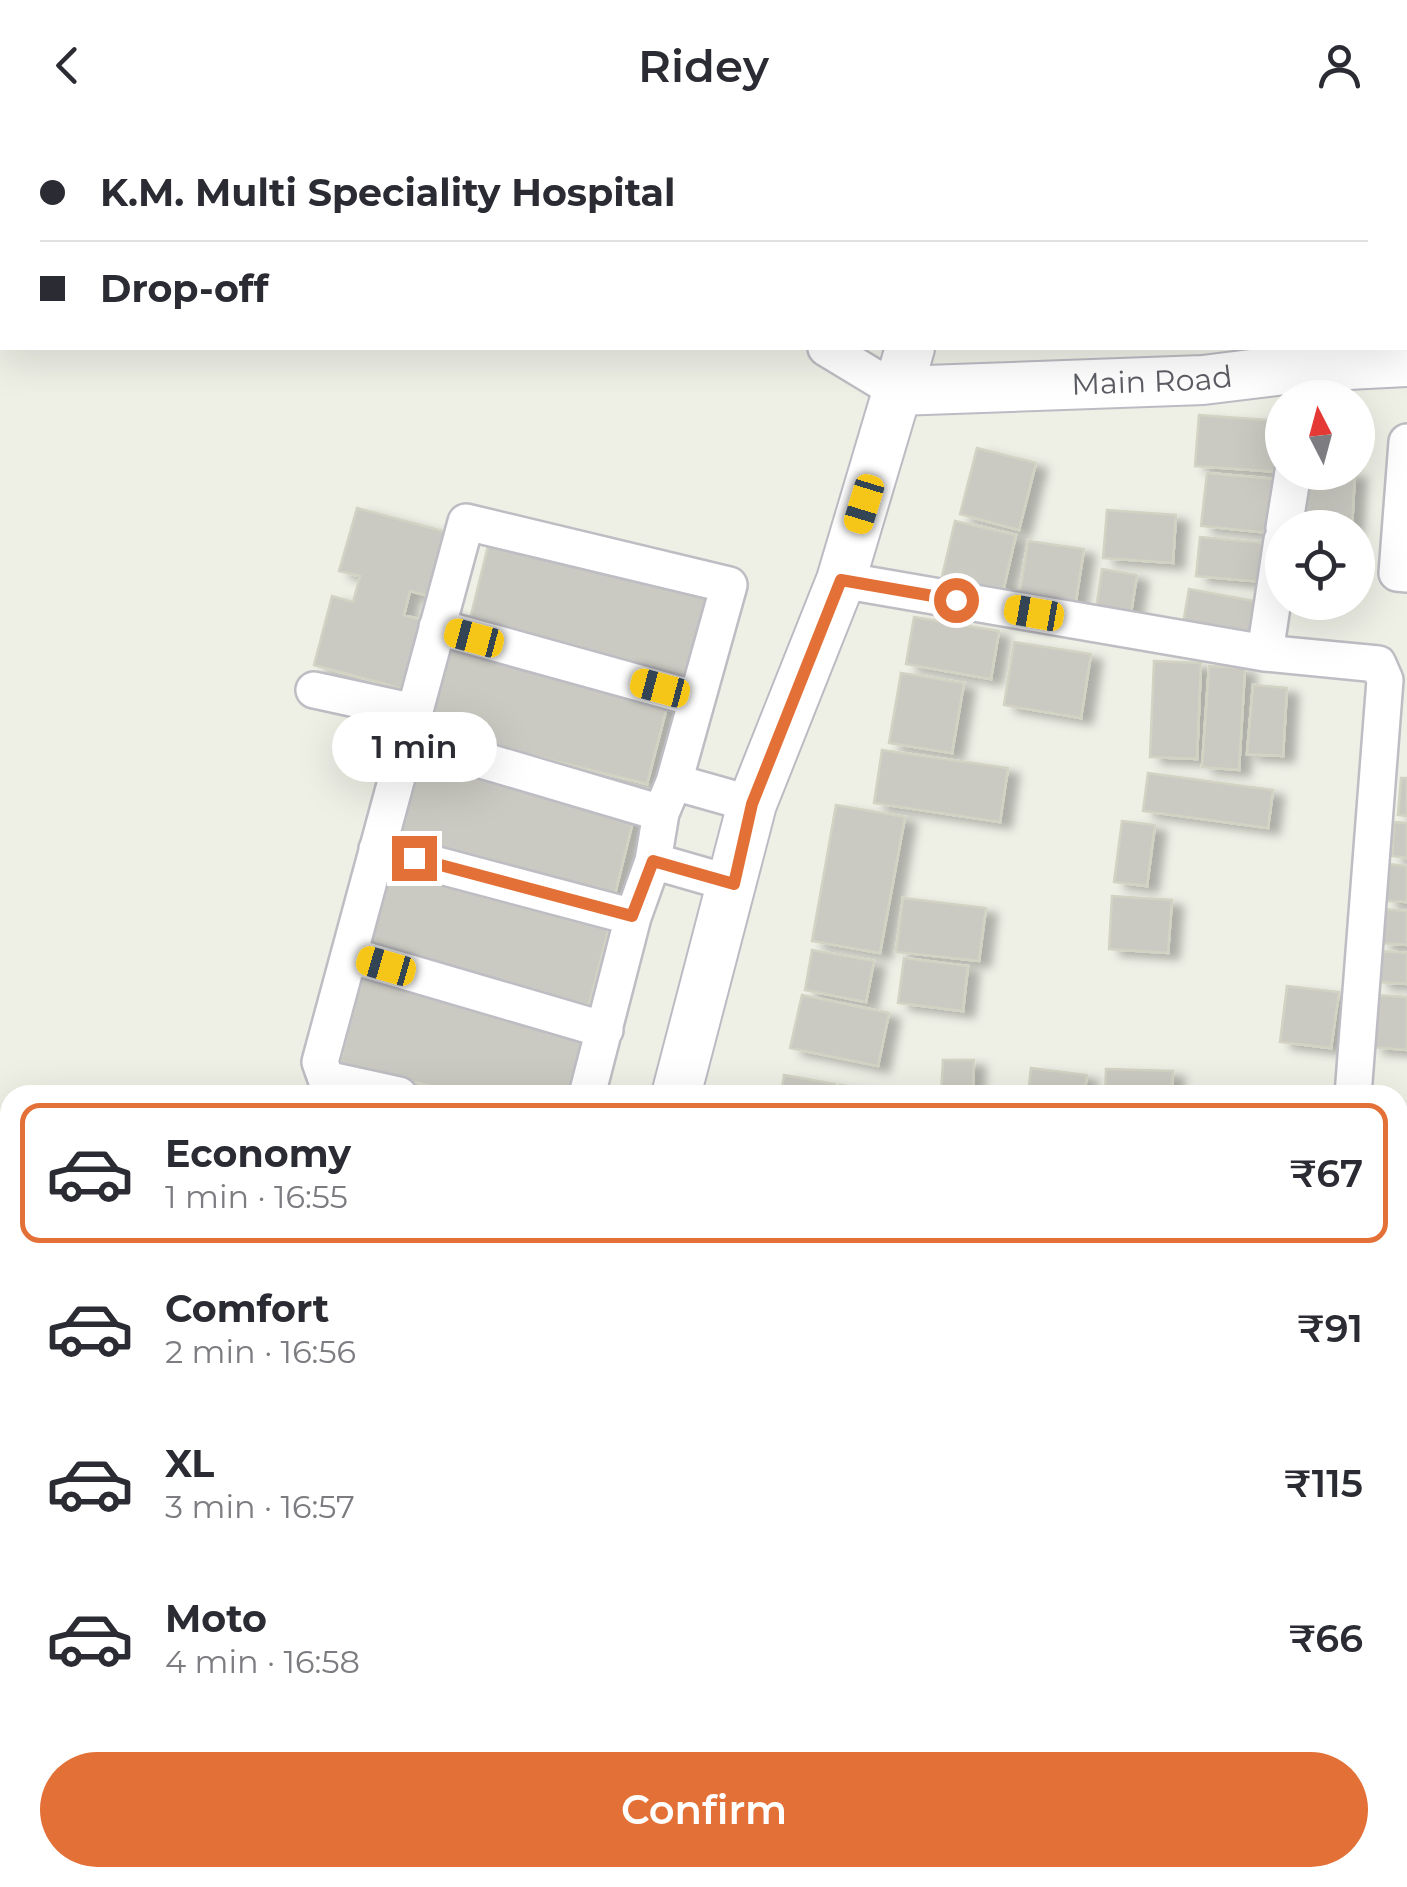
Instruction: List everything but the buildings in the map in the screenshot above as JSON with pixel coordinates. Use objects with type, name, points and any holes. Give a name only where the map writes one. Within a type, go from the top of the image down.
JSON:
[{"type":"main road","name":"Main Road","points":[[1317,380],[1407,362]]},
{"type":"main road","name":"Main Road","points":[[904,369],[1265,381]]},
{"type":"main road","points":[[679,1085],[752,804],[841,580],[904,369]]},
{"type":"street","points":[[833,350],[904,369]]},
{"type":"street","points":[[1407,447],[1397,573],[1407,574]]},
{"type":"street","points":[[353,1085],[326,1079],[320,1062],[466,522],[729,584],[653,861],[632,916],[590,1085]]},
{"type":"street","points":[[841,580],[1265,653],[1378,664],[1384,672],[1354,1085]]},
{"type":"street","points":[[1265,653],[1270,620]]},
{"type":"street","points":[[438,628],[697,698]]},
{"type":"street","points":[[314,690],[411,725],[668,798],[752,804]]},
{"type":"street","points":[[377,849],[632,916]]},
{"type":"street","points":[[653,861],[734,884]]},
{"type":"street","points":[[349,956],[605,1030]]},
{"type":"route","points":[[414,858],[632,916],[653,861],[734,884],[752,804],[841,580],[956,600]]}]
